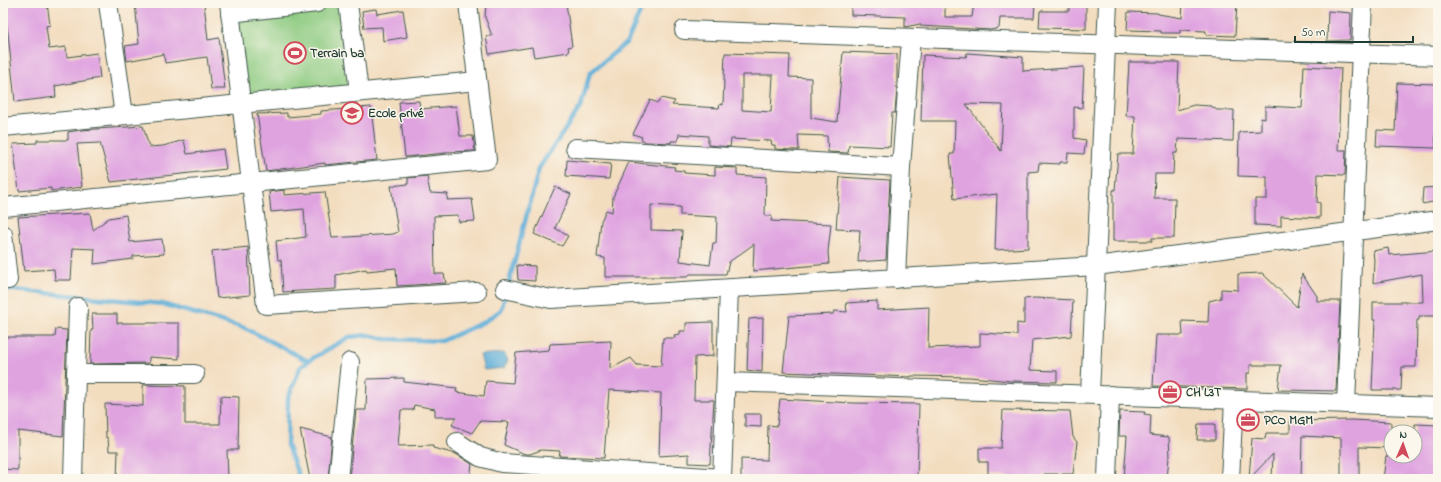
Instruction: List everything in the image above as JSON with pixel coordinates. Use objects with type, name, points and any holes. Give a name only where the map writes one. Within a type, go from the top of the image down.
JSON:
[{"type":"street","points":[[108,3],[124,115]]},
{"type":"street","points":[[317,3],[229,8],[266,305],[477,292]]},
{"type":"street","points":[[348,3],[359,92]]},
{"type":"street","points":[[3,207],[487,160],[468,3]]},
{"type":"street","points":[[1090,394],[1108,3]]},
{"type":"street","points":[[1346,404],[1363,3]]},
{"type":"street","points":[[684,30],[1438,56]]},
{"type":"street","points":[[896,279],[901,167],[911,39]]},
{"type":"street","points":[[3,127],[477,81]]},
{"type":"street","points":[[575,148],[901,167]]},
{"type":"street","points":[[505,289],[551,298],[729,289],[1096,266],[1353,230],[1438,220]]},
{"type":"street","points":[[3,234],[8,280]]},
{"type":"street","points":[[457,442],[480,457],[502,463],[585,474],[722,478],[729,289]]},
{"type":"street","points":[[73,479],[78,307]]},
{"type":"street","points":[[338,479],[350,362]]},
{"type":"street","points":[[76,374],[195,374]]},
{"type":"street","points":[[726,382],[1438,407]]},
{"type":"street","points":[[1107,479],[1110,395]]},
{"type":"street","points":[[1230,479],[1234,400]]},
{"type":"green space","name":"Terrain ba","points":[[344,5],[353,88],[245,102],[237,18]]},
{"type":"water","points":[[504,353],[508,360],[504,368],[484,370],[480,355]]},
{"type":"building","points":[[3,3],[47,3],[50,25],[46,26],[49,49],[66,47],[67,57],[97,53],[100,78],[55,86],[56,97],[15,102],[8,33]]},
{"type":"building","points":[[135,3],[204,3],[208,40],[219,38],[225,89],[211,89],[207,57],[165,63],[164,54],[127,61],[125,46],[139,44]]},
{"type":"building","points":[[486,3],[566,3],[572,46],[568,47],[569,52],[534,57],[532,47],[489,54],[486,36],[492,36],[485,17]]},
{"type":"building","points":[[851,3],[945,3],[945,17],[972,17],[974,3],[1035,3],[1034,18],[1000,18],[999,28],[991,30],[920,26],[920,24],[905,27],[905,17],[851,15]]},
{"type":"building","points":[[1069,3],[1086,3],[1086,29],[1039,28],[1040,11],[1069,11]]},
{"type":"building","points":[[1183,3],[1237,3],[1235,36],[1206,35],[1206,31],[1180,30],[1180,33],[1161,33],[1161,31],[1127,30],[1128,12],[1158,13],[1182,18]]},
{"type":"building","points":[[376,9],[377,14],[403,10],[407,37],[383,41],[382,27],[364,28],[362,11]]},
{"type":"building","points":[[1328,11],[1351,13],[1350,40],[1327,41]]},
{"type":"building","points":[[843,52],[897,54],[897,89],[895,113],[892,113],[890,147],[849,145],[848,153],[828,152],[827,136],[798,135],[799,150],[791,150],[775,149],[775,145],[772,145],[771,141],[731,139],[730,147],[708,145],[708,136],[679,134],[678,141],[671,141],[671,143],[646,142],[641,139],[642,137],[633,134],[650,100],[658,103],[661,98],[675,101],[672,105],[719,108],[720,104],[723,105],[725,53],[790,55],[789,77],[811,78],[811,118],[837,122]],"holes":[[[742,75],[773,75],[771,112],[742,110]]]},
{"type":"building","points":[[967,53],[1023,57],[1023,71],[1084,67],[1082,108],[1074,107],[1074,138],[1086,140],[1084,154],[1068,153],[1067,162],[1060,162],[1060,164],[1039,163],[1038,171],[1028,172],[1028,248],[995,250],[997,194],[954,199],[950,154],[954,154],[955,121],[921,121],[923,55],[966,57]],"holes":[[[966,104],[1003,105],[1001,151]]]},
{"type":"building","points":[[1129,62],[1179,62],[1177,110],[1194,105],[1211,106],[1217,110],[1234,110],[1233,141],[1178,139],[1177,153],[1174,153],[1173,174],[1155,174],[1154,198],[1175,198],[1174,238],[1152,238],[1152,241],[1113,241],[1113,190],[1115,190],[1118,154],[1133,154],[1135,116],[1126,116]]},
{"type":"building","points":[[1304,66],[1341,68],[1338,150],[1346,150],[1345,175],[1318,174],[1317,202],[1320,203],[1320,218],[1281,216],[1281,226],[1255,225],[1255,199],[1267,199],[1267,177],[1238,176],[1239,132],[1261,131],[1261,118],[1265,119],[1265,106],[1302,108]]},
{"type":"building","points":[[1397,83],[1438,84],[1438,133],[1435,133],[1436,148],[1376,146],[1377,130],[1395,131]]},
{"type":"building","points":[[419,101],[420,109],[456,106],[460,136],[473,136],[475,151],[446,152],[405,157],[399,102]]},
{"type":"building","points":[[371,107],[377,160],[325,165],[325,163],[266,171],[257,114],[287,113],[287,117],[321,114],[321,111]]},
{"type":"building","points":[[143,126],[149,147],[163,146],[184,140],[187,154],[223,149],[226,169],[111,182],[100,143],[77,144],[82,187],[51,191],[51,188],[19,191],[13,144],[37,143],[37,140],[68,140],[68,132],[81,130]]},
{"type":"building","points":[[567,160],[611,164],[609,179],[566,176]]},
{"type":"building","points":[[629,162],[675,167],[674,170],[684,171],[684,173],[715,175],[715,167],[735,168],[737,169],[737,175],[766,177],[765,216],[772,216],[771,221],[831,224],[828,252],[829,264],[753,271],[754,244],[729,262],[726,274],[690,274],[687,277],[605,277],[605,258],[597,257],[601,221],[606,210],[612,212],[613,197]],"holes":[[[651,205],[680,207],[680,215],[717,217],[716,243],[713,243],[710,265],[680,261],[682,231],[651,230]]]},
{"type":"building","points":[[427,176],[430,193],[448,194],[447,200],[472,199],[475,221],[459,222],[458,215],[434,216],[435,274],[444,274],[446,283],[397,286],[396,268],[367,271],[366,269],[336,275],[336,289],[283,292],[281,260],[278,260],[276,241],[306,237],[304,209],[271,212],[269,192],[284,190],[284,195],[325,192],[332,238],[393,234],[398,232],[391,186],[408,184],[408,178]]},
{"type":"building","points":[[840,177],[890,180],[886,260],[858,262],[860,230],[836,229]]},
{"type":"building","points":[[555,187],[571,194],[555,228],[568,236],[562,246],[534,234]]},
{"type":"building","points":[[1438,187],[1438,201],[1422,204],[1423,188]]},
{"type":"building","points":[[90,213],[93,230],[109,218],[126,215],[130,242],[162,239],[164,254],[133,256],[133,259],[94,264],[95,249],[73,248],[71,280],[55,280],[54,269],[24,271],[18,217]]},
{"type":"building","points":[[248,247],[250,295],[217,298],[212,251]]},
{"type":"building","points":[[1388,248],[1389,255],[1438,251],[1438,316],[1419,316],[1419,320],[1417,320],[1416,367],[1402,367],[1401,390],[1372,390],[1375,320],[1373,320],[1373,302],[1423,302],[1422,274],[1373,283],[1373,251]]},
{"type":"building","points":[[517,265],[535,266],[535,281],[518,280]]},
{"type":"building","points":[[1262,273],[1297,307],[1302,274],[1317,296],[1317,301],[1340,301],[1336,391],[1278,390],[1281,365],[1250,365],[1250,373],[1247,373],[1247,389],[1153,386],[1156,335],[1183,335],[1182,321],[1208,322],[1209,301],[1221,298],[1221,289],[1238,290],[1238,274]]},
{"type":"building","points":[[1035,298],[1073,300],[1071,336],[1032,340],[1030,370],[1057,371],[1057,382],[1011,381],[970,377],[911,377],[783,372],[789,316],[833,314],[834,311],[847,312],[846,303],[877,301],[877,310],[929,307],[928,348],[980,346],[980,333],[1017,335],[1017,323],[1024,324],[1024,299]]},
{"type":"building","points":[[92,314],[117,314],[117,323],[179,323],[179,359],[149,357],[149,363],[90,364],[91,330],[93,330]]},
{"type":"building","points":[[763,318],[762,372],[747,370],[749,319]]},
{"type":"building","points":[[713,322],[713,356],[695,357],[694,400],[714,400],[710,464],[689,463],[689,454],[659,456],[661,393],[609,390],[604,458],[559,456],[560,451],[541,450],[530,454],[525,454],[504,445],[509,422],[480,421],[472,433],[452,425],[456,417],[435,417],[435,409],[414,405],[413,410],[401,410],[398,446],[433,445],[433,448],[456,454],[472,464],[470,479],[349,479],[356,410],[366,410],[367,379],[404,378],[404,382],[457,388],[456,392],[484,396],[486,381],[513,383],[516,353],[549,350],[550,344],[611,341],[610,369],[631,358],[637,365],[661,366],[663,338],[675,338],[674,335],[680,334],[680,331],[686,331],[686,323]]},
{"type":"building","points":[[56,329],[67,330],[63,436],[18,431],[18,470],[3,469],[4,337],[55,337]]},
{"type":"building","points":[[143,385],[185,386],[185,424],[220,424],[221,396],[239,397],[238,450],[227,450],[228,479],[117,479],[118,451],[109,451],[108,438],[106,438],[105,404],[143,406]]},
{"type":"building","points":[[780,399],[853,403],[919,404],[917,479],[741,479],[741,459],[767,460],[768,425],[777,426]]},
{"type":"building","points":[[1003,410],[1070,411],[1073,437],[1077,442],[1073,474],[1044,474],[1044,479],[988,476],[988,462],[979,462],[979,448],[1001,448]]},
{"type":"building","points":[[1120,411],[1145,412],[1144,414],[1151,415],[1150,435],[1169,437],[1170,457],[1167,479],[1124,479],[1127,436],[1119,436]]},
{"type":"building","points":[[745,414],[761,414],[761,427],[745,426]]},
{"type":"building","points":[[1352,420],[1391,422],[1391,424],[1383,424],[1383,448],[1359,447],[1359,479],[1341,479],[1341,438],[1302,436],[1301,479],[1272,479],[1273,454],[1249,479],[1252,438],[1265,439],[1266,433],[1290,433],[1290,421]]},
{"type":"building","points":[[1198,424],[1215,424],[1215,440],[1197,440]]},
{"type":"building","points":[[1423,424],[1438,425],[1438,479],[1383,479],[1385,464],[1423,464]]},
{"type":"building","points":[[300,429],[332,437],[328,479],[310,479]]},
{"type":"waterway","points":[[508,286],[539,168],[581,106],[590,73],[627,42],[644,3]]},
{"type":"waterway","points":[[3,289],[162,304],[245,328],[308,361]]},
{"type":"waterway","points":[[300,479],[287,445],[288,398],[300,368],[308,361],[349,337],[368,335],[385,339],[442,341],[484,322],[501,310],[506,293]]},
{"type":"place","name":"Terrain ba","points":[[295,53]]},
{"type":"place","name":"Ecole privé","points":[[352,113]]},
{"type":"place","name":"CH L3T","points":[[1170,392]]},
{"type":"place","name":"PCO MGM","points":[[1248,420]]}]
